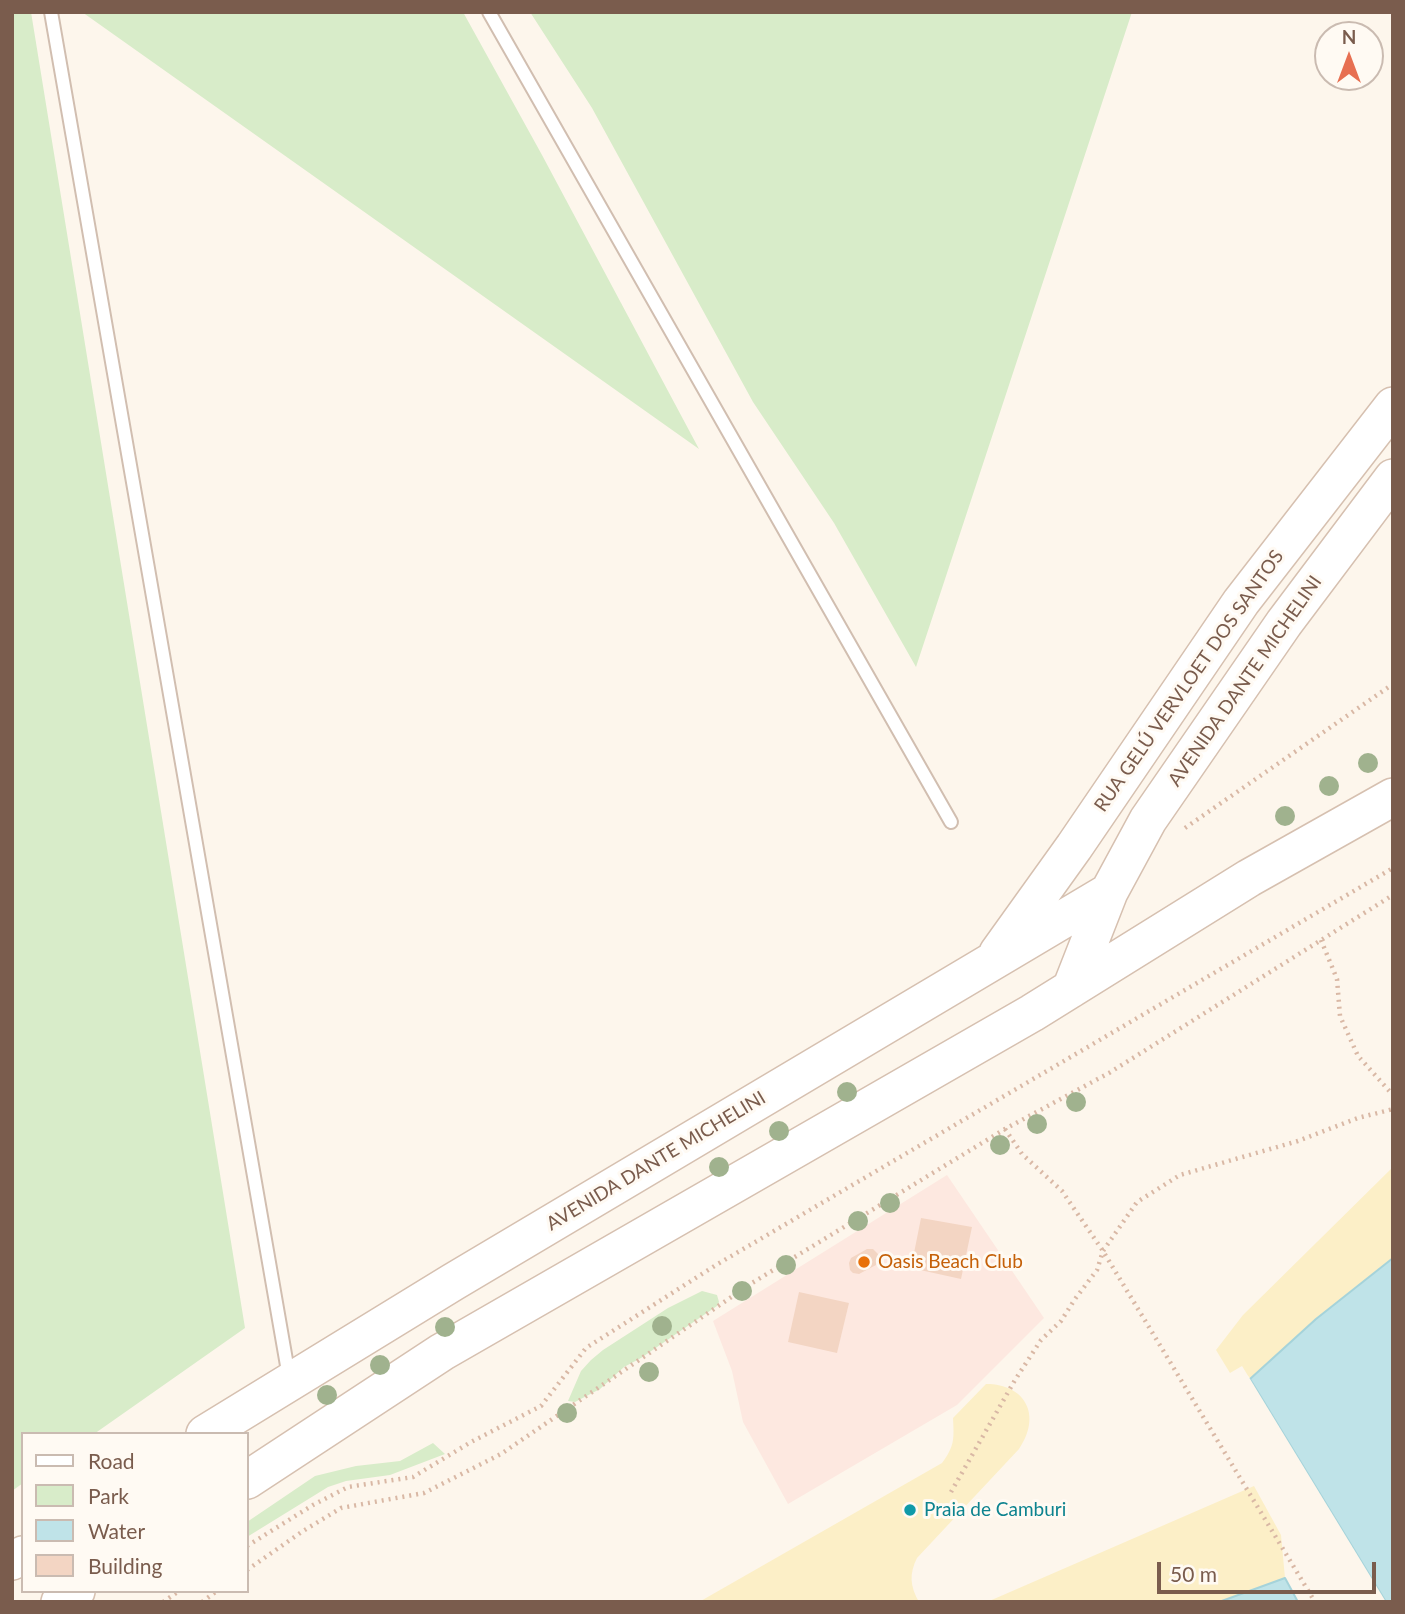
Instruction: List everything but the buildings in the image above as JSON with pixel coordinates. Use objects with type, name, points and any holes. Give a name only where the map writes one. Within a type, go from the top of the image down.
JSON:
[{"type":"main road","name":"RUA GELÚ VERVLOET DOS SANTOS","points":[[993,961],[1241,602],[1393,406]]},
{"type":"main road","name":"AVENIDA DANTE MICHELINI","points":[[1070,989],[1109,892],[1148,820],[1284,623],[1393,478]]},
{"type":"main road","points":[[1249,878],[1292,840],[1393,769]]},
{"type":"main road","points":[[248,1479],[442,1352],[1032,1013],[1249,878],[1393,797]]},
{"type":"main road","name":"AVENIDA DANTE MICHELINI","points":[[208,1432],[477,1268],[1109,892]]},
{"type":"lane","points":[[51,12],[290,1381]]},
{"type":"lane","points":[[489,12],[951,822]]},
{"type":"path","points":[[1179,832],[1393,684]]},
{"type":"path","points":[[248,1545],[313,1505],[348,1487],[413,1477],[471,1442],[541,1406],[586,1348],[704,1273],[1393,868]]},
{"type":"path","points":[[248,1569],[341,1508],[424,1493],[501,1454],[752,1283],[1005,1129],[1109,1073],[1393,895]]},
{"type":"path","points":[[1321,940],[1336,979],[1340,1016],[1358,1056],[1393,1094]]},
{"type":"path","points":[[951,1492],[1015,1380],[1041,1340],[1061,1321],[1097,1270],[1103,1251],[1137,1202],[1180,1175],[1298,1141],[1358,1118],[1393,1109]]},
{"type":"path","points":[[1005,1129],[1022,1154],[1062,1191],[1103,1251],[1315,1602]]},
{"type":"shaded area","points":[[947,1175],[1044,1318],[957,1405],[788,1504],[743,1422],[732,1371],[713,1321]]},
{"type":"green space","points":[[12,12],[31,12],[245,1328],[97,1432],[21,1432],[21,1484],[12,1491]]},
{"type":"green space","points":[[82,12],[463,12],[699,449]]},
{"type":"green space","points":[[530,12],[1132,12],[916,667],[834,523],[753,402],[592,108]]},
{"type":"green space","points":[[702,1291],[717,1295],[717,1306],[624,1367],[600,1389],[575,1402],[568,1401],[581,1371],[603,1350],[668,1308]]},
{"type":"green space","points":[[433,1443],[445,1454],[390,1475],[346,1481],[328,1487],[248,1536],[248,1521],[315,1476],[356,1466],[400,1461]]},
{"type":"sand","points":[[1393,1167],[1393,1258],[1316,1319],[1250,1379],[1242,1366],[1230,1373],[1216,1350],[1243,1315]]},
{"type":"sand","name":"Praia de Camburi","points":[[986,1384],[1000,1385],[1020,1396],[1029,1414],[1026,1437],[1019,1449],[917,1558],[912,1580],[919,1602],[699,1602],[942,1463],[953,1442],[953,1418]]},
{"type":"sand","name":"Praia de Camburi","points":[[1254,1486],[1281,1535],[1285,1578],[1219,1602],[987,1602]]},
{"type":"water","points":[[1393,1258],[1393,1602],[1386,1602],[1250,1379],[1316,1319]]},
{"type":"water","points":[[1285,1578],[1298,1602],[1219,1602]]},
{"type":"pier","points":[[1248,1376],[1386,1602],[1381,1602],[1247,1381]]},
{"type":"place","name":"Oasis Beach Club","points":[[864,1262]]},
{"type":"place","name":"Praia de Camburi","points":[[910,1510]]}]
